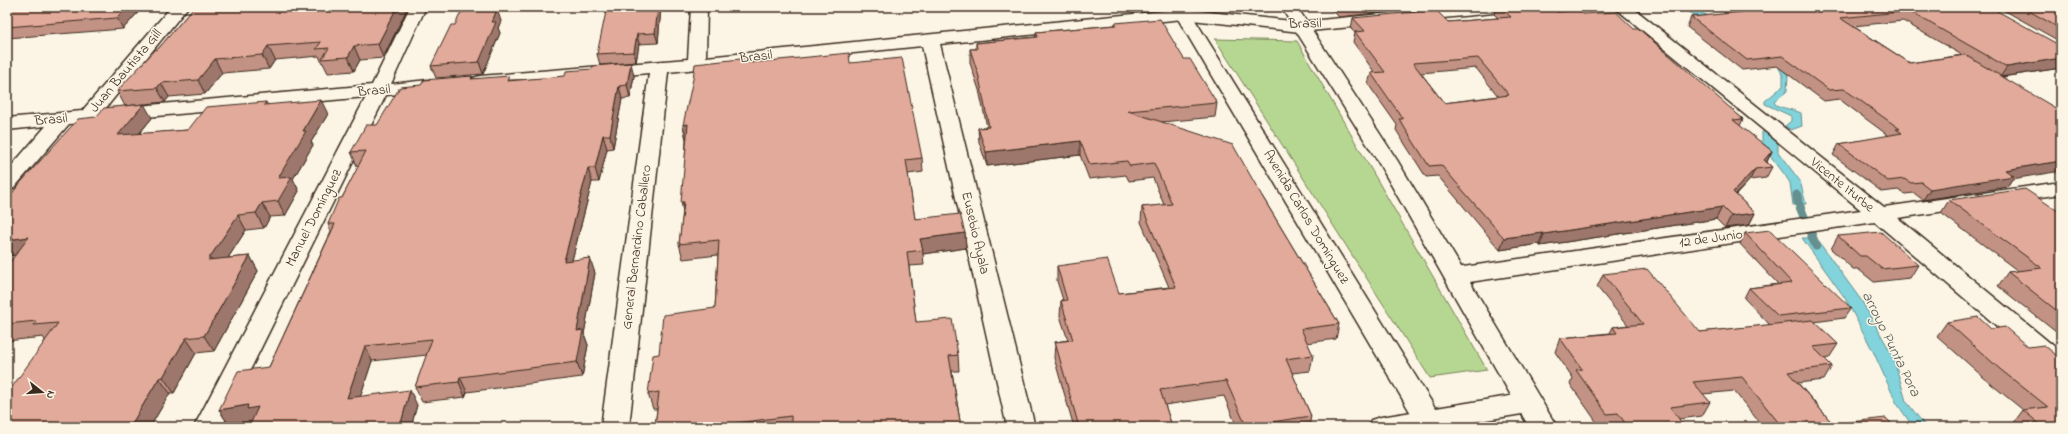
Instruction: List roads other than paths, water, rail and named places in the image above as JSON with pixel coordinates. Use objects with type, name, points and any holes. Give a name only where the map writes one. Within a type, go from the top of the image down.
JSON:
[{"type":"street","name":"Juan Bautista Gill","points":[[88,117],[180,7]]},
{"type":"street","name":"Manuel Domínguez","points":[[208,427],[379,90],[418,7]]},
{"type":"street","points":[[697,64],[698,7]]},
{"type":"street","points":[[1289,7],[1387,160],[1543,427]]},
{"type":"street","name":"Brasil","points":[[465,83],[659,68],[930,40],[1181,11],[1300,26],[1504,7]]},
{"type":"street","name":"Vicente Iturbe","points":[[1622,7],[1880,215],[2061,366]]},
{"type":"street","name":"Avenida Carlos Dominguez","points":[[1181,11],[1431,423]]},
{"type":"street","name":"Eusebio Ayala","points":[[930,40],[1021,427]]},
{"type":"street","name":"General Bernardino Caballero","points":[[615,427],[659,68]]},
{"type":"street","name":"Brasil","points":[[7,124],[441,85]]},
{"type":"street","points":[[7,184],[63,119]]},
{"type":"street","name":"12 de Junio","points":[[1456,276],[2061,188]]},
{"type":"street","points":[[1381,427],[1431,423],[1528,403]]},
{"type":"water","points":[[1676,7],[1689,9],[1718,21],[1747,39],[1785,67],[1788,76],[1787,91],[1774,102],[1776,105],[1801,113],[1802,126],[1791,130],[1785,126],[1791,121],[1791,116],[1765,104],[1765,101],[1783,86],[1783,76],[1778,66],[1720,26]]},
{"type":"water","points":[[1767,131],[1778,140],[1778,152],[1800,181],[1806,204],[1793,205],[1790,183],[1762,145],[1762,132]]},
{"type":"water","points":[[1802,238],[1816,238],[1861,300],[1893,356],[1906,401],[1926,427],[1913,427],[1896,402],[1873,351],[1845,298]]},
{"type":"waterway","name":"arroyo Punta Pora","points":[[1797,195],[1798,202],[1816,246]]}]
